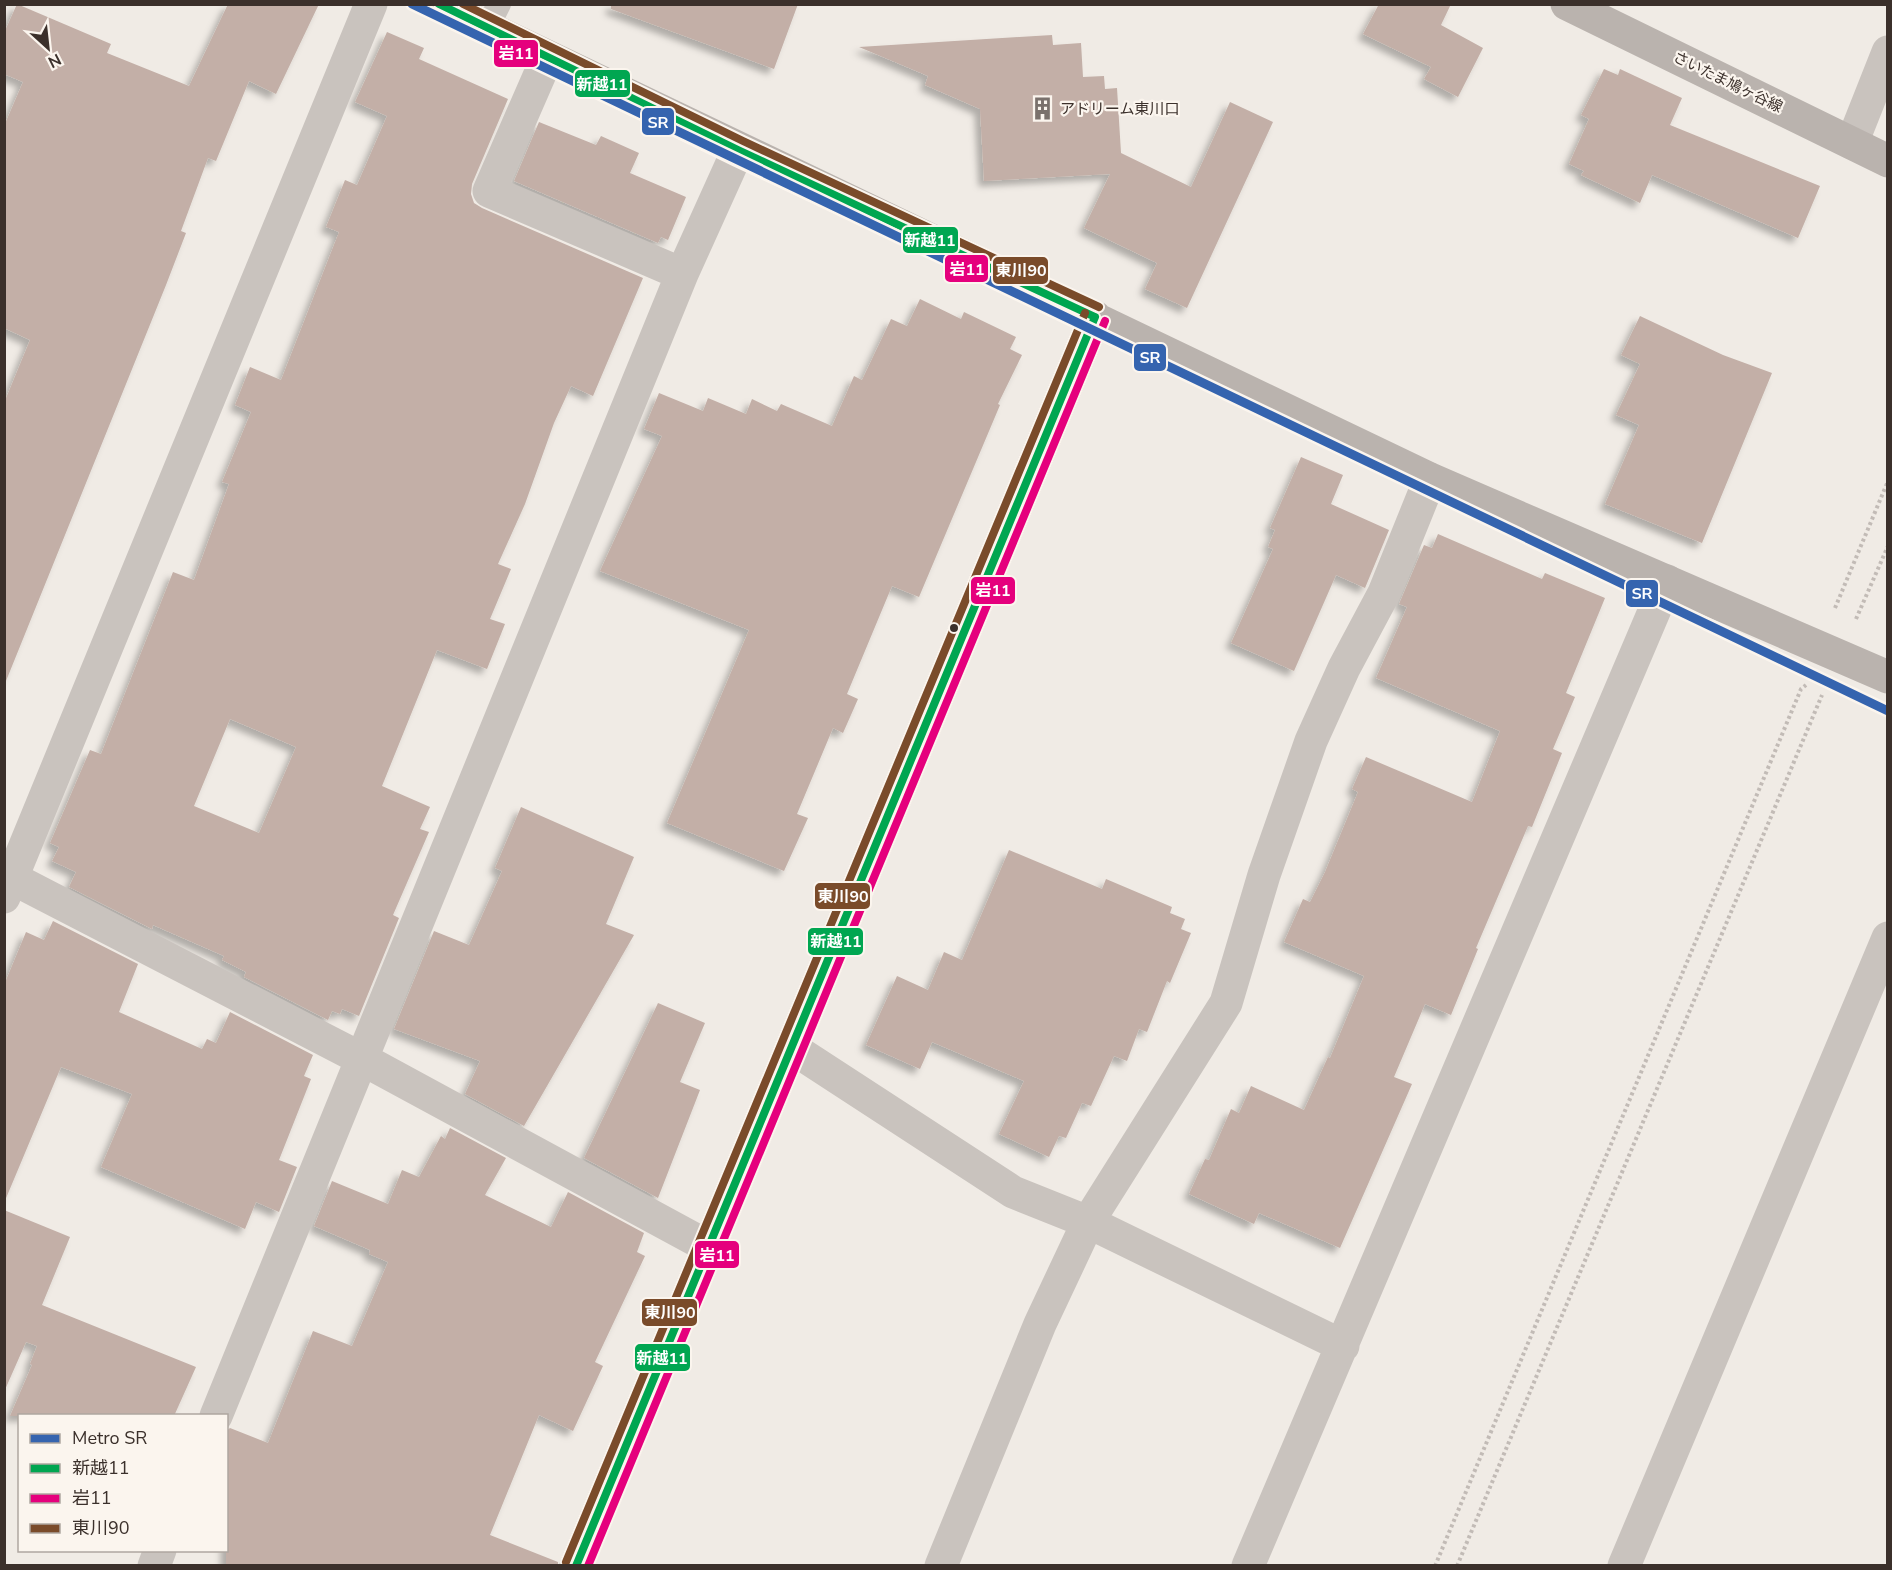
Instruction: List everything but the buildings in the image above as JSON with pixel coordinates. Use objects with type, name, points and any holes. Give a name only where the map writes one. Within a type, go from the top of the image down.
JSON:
[{"type":"main road","points":[[438,4],[493,16],[547,58],[1095,317],[1430,479],[1887,677]]},
{"type":"main road","name":"さいたま鳩ヶ谷線","points":[[1567,4],[1887,161]]},
{"type":"main road","points":[[576,1566],[707,1246],[1095,317]]},
{"type":"street","points":[[370,4],[7,883],[363,1059],[707,1246]]},
{"type":"street","points":[[1852,143],[1887,52]]},
{"type":"street","points":[[547,58],[489,191],[682,274]]},
{"type":"street","points":[[217,1414],[682,274],[738,150]]},
{"type":"street","points":[[941,1566],[1040,1324],[1088,1222],[1226,1003],[1264,874],[1311,741],[1344,668],[1384,593],[1430,479]]},
{"type":"street","points":[[1248,1566],[1667,581]]},
{"type":"street","points":[[1624,1566],[1887,938]]},
{"type":"street","points":[[792,1047],[1013,1192],[1088,1222],[1343,1346]]},
{"type":"street","points":[[154,1566],[160,1552]]},
{"type":"path","points":[[1837,613],[1834,607],[1887,481]]},
{"type":"path","points":[[1854,625],[1887,546]]},
{"type":"path","points":[[1435,1566],[1802,689],[1811,680]]},
{"type":"path","points":[[1457,1566],[1822,696],[1817,688]]},
{"type":"metro line","name":"SR","points":[[412,4],[1888,711]]},
{"type":"transit line","name":"新越11","points":[[439,4],[738,150],[1095,317]]},
{"type":"transit line","name":"東川90","points":[[463,4],[743,141],[1099,307]]},
{"type":"transit line","name":"岩11","points":[[433,13],[734,160],[1091,327]]},
{"type":"transit line","name":"東川90","points":[[566,1562],[1085,313]]},
{"type":"transit line","name":"新越11","points":[[576,1566],[1095,317]]},
{"type":"transit line","name":"岩11","points":[[588,1566],[1105,321]]},
{"type":"place","name":"アドリーム東川口","points":[[1042,109]]}]
